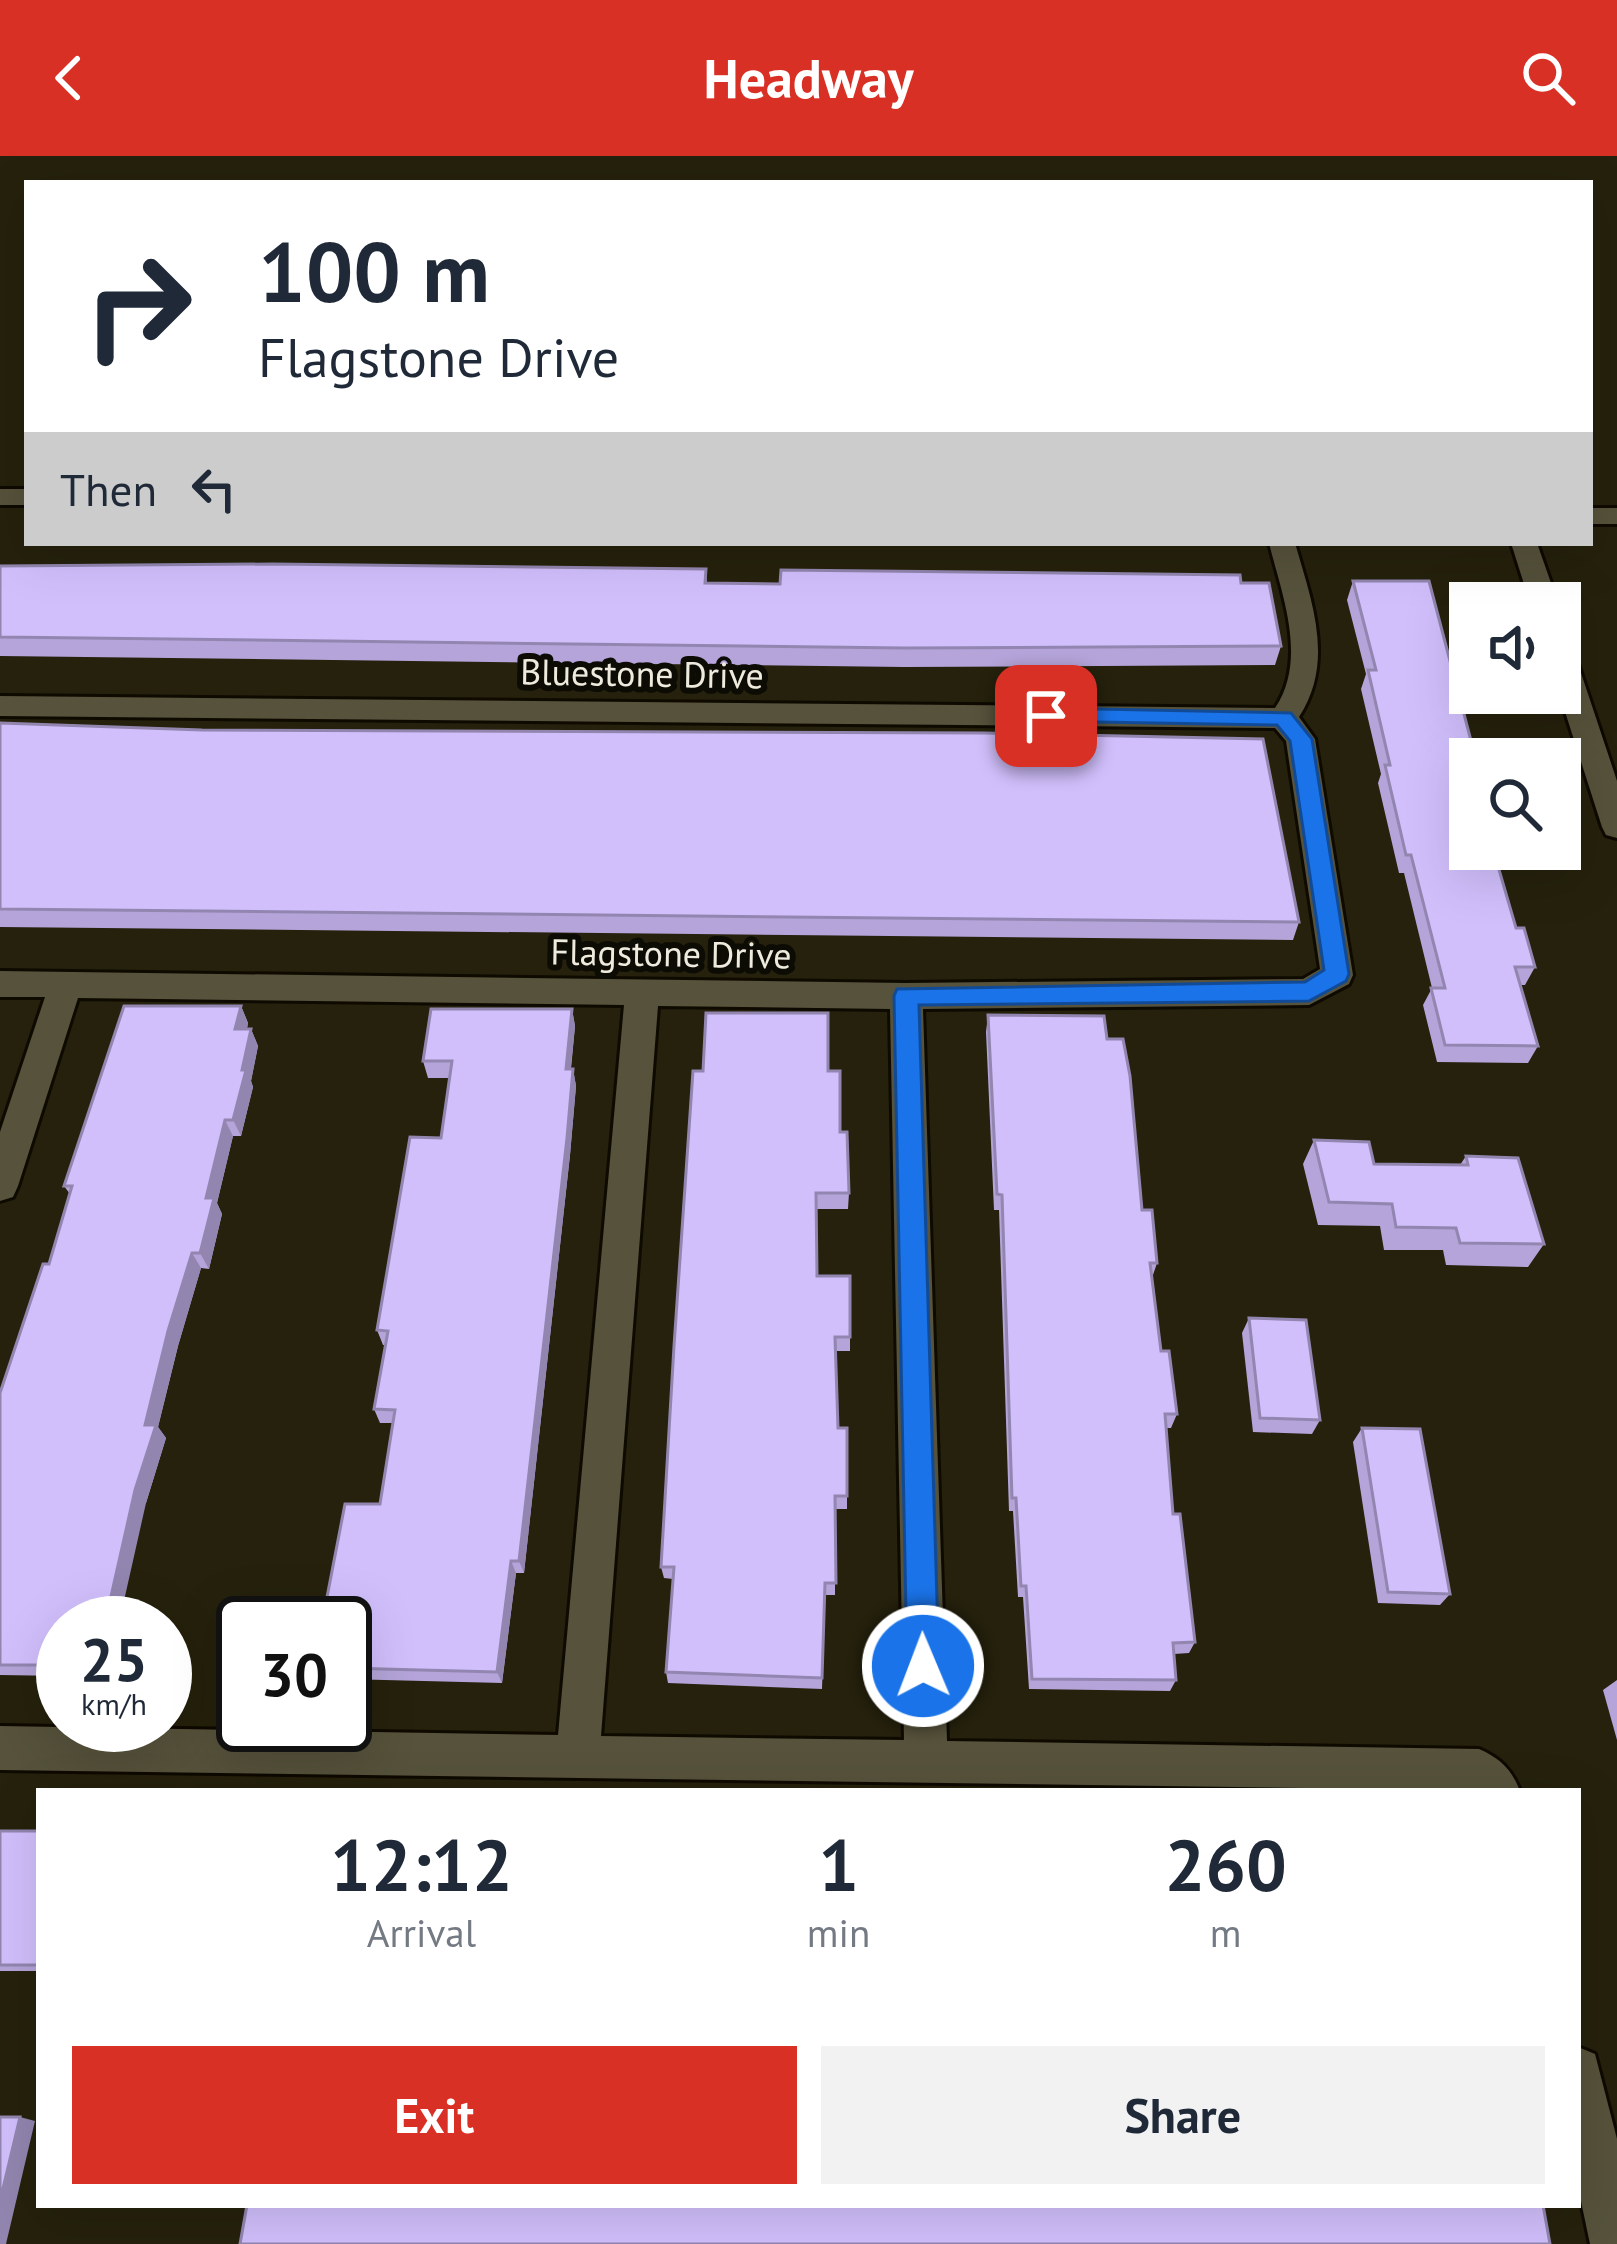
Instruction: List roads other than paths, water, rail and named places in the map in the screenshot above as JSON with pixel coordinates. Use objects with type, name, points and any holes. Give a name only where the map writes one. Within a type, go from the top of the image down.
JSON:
[{"type":"street","points":[[1283,546],[1308,669],[1300,698],[1283,718]]},
{"type":"street","points":[[1526,546],[1537,582]]},
{"type":"street","name":"Bluestone Drive","points":[[0,706],[1283,718]]},
{"type":"street","points":[[1580,714],[1617,827]]},
{"type":"street","name":"Flagstone Drive","points":[[0,984],[906,996],[1309,992],[1337,974],[1300,739],[1283,718]]},
{"type":"street","points":[[0,1186],[66,984]]},
{"type":"street","points":[[578,1757],[642,992]]},
{"type":"street","points":[[906,996],[926,1762]]},
{"type":"street","points":[[0,1748],[926,1762],[1488,1781]]},
{"type":"street","points":[[1581,2085],[1615,2244]]}]
